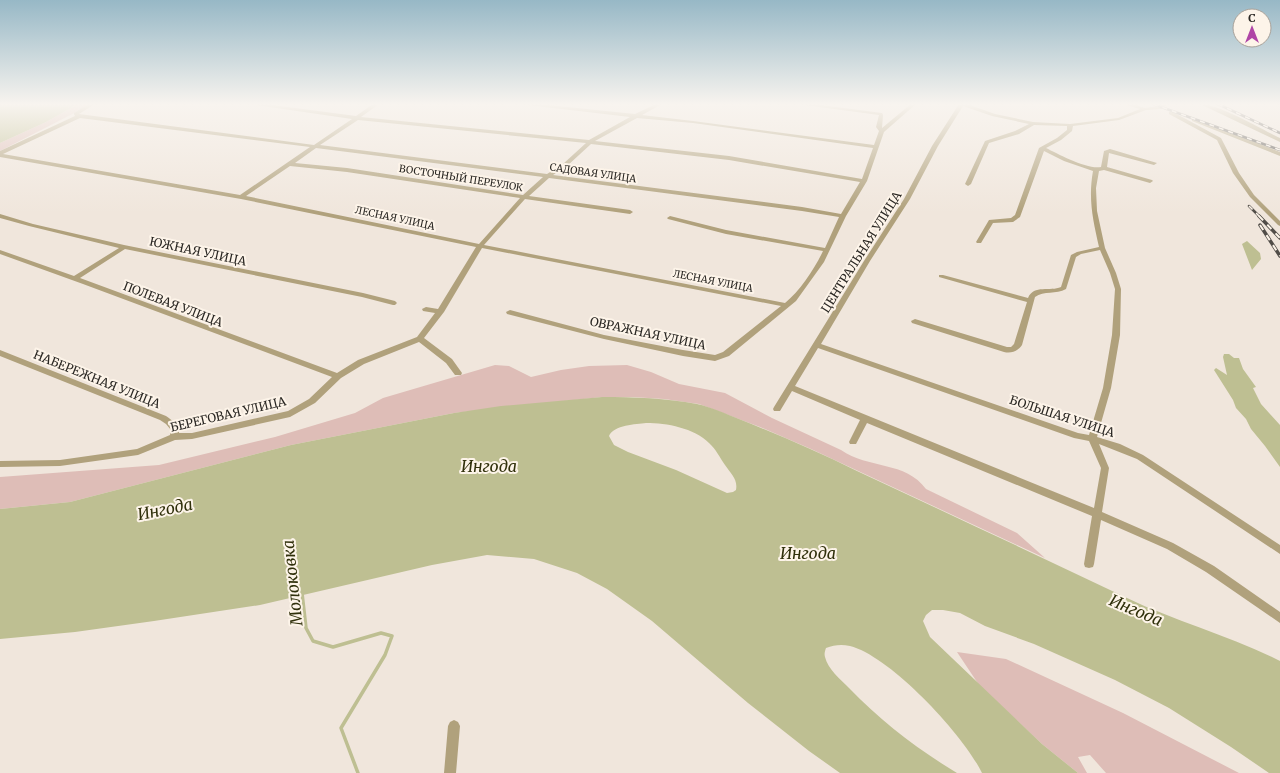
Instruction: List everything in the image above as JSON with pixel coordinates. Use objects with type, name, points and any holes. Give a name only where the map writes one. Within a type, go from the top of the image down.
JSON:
[{"type":"street","points":[[0,154],[29,140]]},
{"type":"street","name":"САДОВАЯ УЛИЦА","points":[[269,140],[802,209],[843,216]]},
{"type":"street","points":[[241,197],[325,140]]},
{"type":"street","points":[[571,140],[729,158],[864,181]]},
{"type":"street","points":[[458,373],[449,361],[420,339],[440,312],[480,246],[523,198],[593,140]]},
{"type":"street","points":[[825,140],[875,147]]},
{"type":"street","name":"ОВРАЖНАЯ УЛИЦА","points":[[510,312],[604,337],[683,353],[715,358],[726,354],[794,299],[817,268],[843,216],[865,179],[878,140]]},
{"type":"street","name":"ЦЕНТРАЛЬНАЯ УЛИЦА","points":[[777,409],[867,261],[907,199],[939,140]]},
{"type":"street","points":[[968,184],[987,142],[993,140]]},
{"type":"street","points":[[979,242],[991,221],[1013,220],[1018,216],[1042,148],[1057,140]]},
{"type":"street","points":[[1220,140],[1236,173],[1252,196],[1280,224]]},
{"type":"street","points":[[1245,140],[1280,154]]},
{"type":"street","points":[[1042,148],[1066,160],[1096,170],[1104,168],[1150,180]]},
{"type":"street","points":[[1104,168],[1106,152],[1110,150],[1154,163]]},
{"type":"street","name":"ЛЕСНАЯ УЛИЦА","points":[[0,154],[241,197],[480,246],[786,305]]},
{"type":"street","name":"ВОСТОЧНЫЙ ПЕРЕУЛОК","points":[[290,164],[347,170],[523,198],[630,212]]},
{"type":"street","points":[[1089,564],[1096,513],[1105,468],[1092,438],[1107,388],[1116,334],[1118,289],[1102,248],[1094,211],[1093,188],[1096,170]]},
{"type":"street","name":"ЮЖНАЯ УЛИЦА","points":[[0,216],[31,226],[124,247],[363,295],[394,303]]},
{"type":"street","points":[[670,218],[726,232],[827,250]]},
{"type":"street","points":[[75,278],[124,247]]},
{"type":"street","points":[[914,321],[1007,350],[1015,349],[1018,345],[1035,292],[1041,290],[1061,290],[1064,288],[1073,256],[1079,252],[1102,248]]},
{"type":"street","name":"ПОЛЕВАЯ УЛИЦА","points":[[0,252],[75,278],[338,376]]},
{"type":"street","points":[[941,276],[1031,301]]},
{"type":"street","points":[[426,309],[440,312]]},
{"type":"street","name":"БЕРЕГОВАЯ УЛИЦА","points":[[0,464],[60,463],[138,452],[174,437],[192,436],[290,414],[312,401],[338,376],[361,362],[420,339]]},
{"type":"street","name":"БОЛЬШАЯ УЛИЦА","points":[[817,345],[1077,436],[1092,438],[1117,446],[1140,457],[1280,550]]},
{"type":"street","name":"НАБЕРЕЖНАЯ УЛИЦА","points":[[0,353],[163,418],[169,422],[175,430],[174,437]]},
{"type":"street","points":[[790,388],[1096,513],[1170,546],[1210,569],[1280,618]]},
{"type":"street","points":[[853,442],[865,418]]},
{"type":"street","points":[[450,773],[454,726]]},
{"type":"shaded area","points":[[6,140],[21,140],[0,151],[0,143]]},
{"type":"shaded area","points":[[495,365],[509,366],[531,377],[561,370],[589,366],[627,365],[651,372],[679,384],[725,393],[772,418],[852,456],[897,469],[908,474],[918,480],[926,489],[1017,533],[1045,558],[811,449],[760,427],[699,404],[664,399],[632,397],[602,397],[454,413],[291,445],[70,502],[0,509],[0,477],[159,465],[275,437],[355,413],[383,398]]},
{"type":"shaded area","points":[[957,652],[1006,659],[1123,713],[1239,773],[1106,773],[1090,755],[1078,757],[1087,773],[1078,773],[1042,744],[979,685]]},
{"type":"water","points":[[1247,241],[1260,253],[1261,259],[1252,270],[1242,244]]},
{"type":"water","points":[[1224,354],[1229,354],[1234,358],[1239,358],[1243,369],[1256,387],[1253,388],[1261,404],[1280,425],[1280,467],[1251,429],[1246,419],[1236,408],[1233,400],[1214,370],[1216,368],[1227,375],[1223,357]]},
{"type":"water","name":"Ингода","points":[[602,397],[662,399],[708,407],[813,450],[1146,607],[1261,652],[1280,661],[1280,773],[1269,773],[1169,708],[1115,680],[1034,644],[985,626],[960,613],[932,610],[926,615],[923,621],[930,637],[1042,744],[1078,773],[982,773],[973,757],[943,719],[905,681],[885,665],[866,653],[850,646],[841,645],[826,648],[825,652],[829,666],[835,674],[887,723],[928,754],[957,773],[840,773],[809,751],[748,703],[652,621],[607,589],[577,573],[534,559],[487,555],[432,565],[260,605],[75,632],[0,639],[0,509],[70,502],[291,445],[454,413],[501,406]],"holes":[[[654,423],[680,427],[703,438],[714,448],[734,477],[736,490],[727,493],[676,470],[628,452],[614,445],[609,436],[615,429],[620,427]]]},
{"type":"waterway","name":"Молоковка","points":[[302,593],[306,628],[313,641],[333,647],[381,633],[392,636],[385,655],[341,728],[358,773]]},
{"type":"railway","points":[[1253,140],[1280,150]]},
{"type":"railway","points":[[1249,206],[1259,216]]},
{"type":"railway","points":[[1259,216],[1280,238]]},
{"type":"railway","points":[[1260,225],[1280,256]]}]
